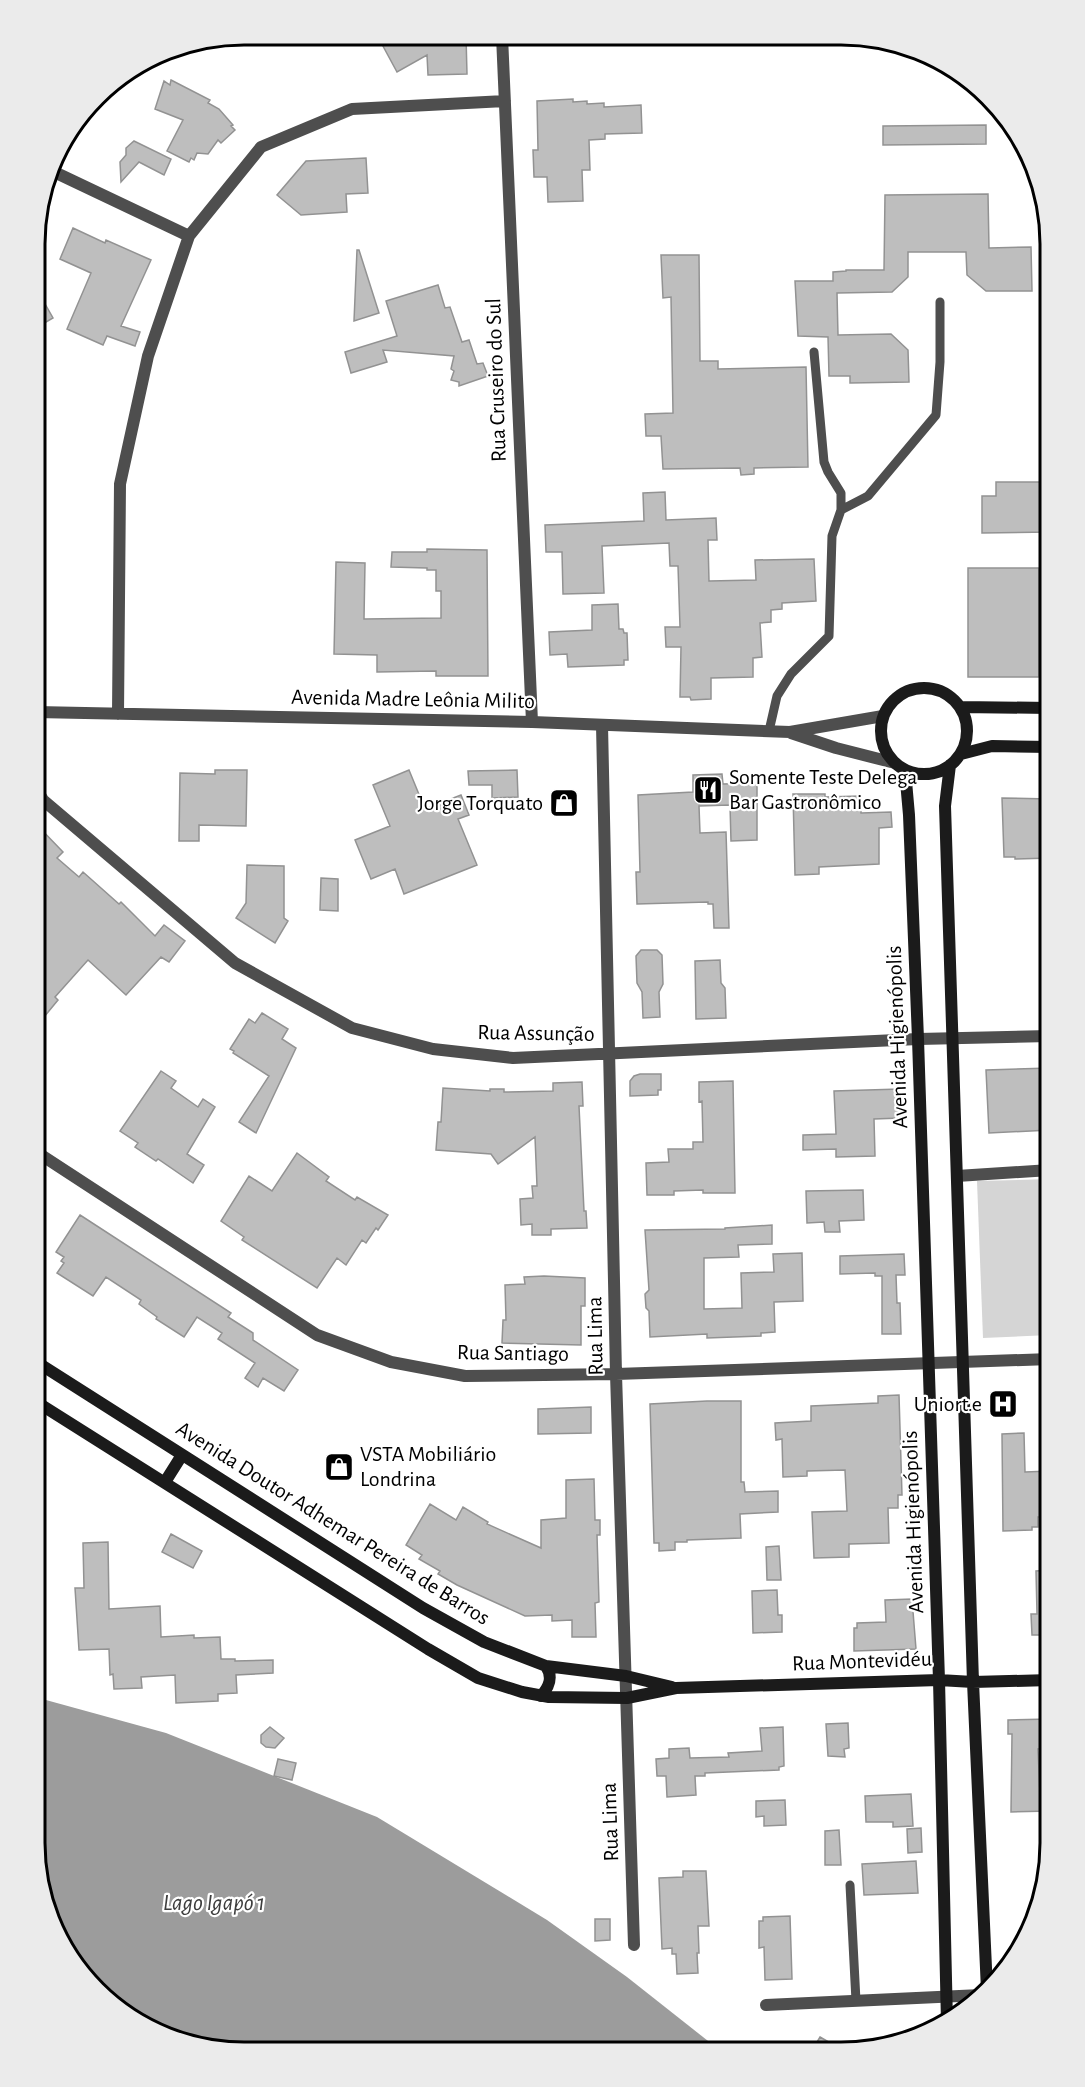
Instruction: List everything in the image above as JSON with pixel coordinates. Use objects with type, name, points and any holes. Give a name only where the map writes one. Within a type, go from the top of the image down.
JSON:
[{"type":"main road","points":[[926,687],[939,690],[951,697],[960,707],[968,730],[966,743],[961,754],[950,765],[928,774],[916,773],[900,766],[886,753],[880,729],[883,716],[890,704],[900,695],[912,689],[926,687]]},
{"type":"main road","points":[[960,707],[1040,708]]},
{"type":"main road","points":[[961,754],[992,746],[1040,747]]},
{"type":"main road","points":[[950,765],[945,806],[952,1039],[973,1682],[986,1979]]},
{"type":"main road","name":"Avenida Higienópolis","points":[[900,766],[909,815],[918,1039],[939,1680],[947,2011]]},
{"type":"main road","name":"Avenida Doutor Adhemar Pereira de Barros","points":[[45,1367],[423,1608],[484,1642],[546,1665],[626,1676]]},
{"type":"main road","points":[[45,1407],[478,1678],[541,1696],[627,1698]]},
{"type":"main road","points":[[165,1482],[182,1455]]},
{"type":"main road","points":[[541,1696],[550,1683],[546,1665]]},
{"type":"main road","name":"Rua Montevidéu","points":[[626,1676],[676,1688]]},
{"type":"main road","name":"Rua Montevidéu","points":[[627,1698],[676,1688],[939,1680],[973,1682],[1040,1680]]},
{"type":"street","name":"Rua Cruseiro do Sul","points":[[502,45],[532,722]]},
{"type":"street","points":[[118,714],[120,484],[148,356],[189,236],[261,147],[352,109],[505,101]]},
{"type":"street","points":[[58,174],[189,236]]},
{"type":"street","name":"Avenida Madre Leônia Milito","points":[[45,712],[532,722],[790,732],[883,716]]},
{"type":"street","name":"Rua Lima","points":[[602,725],[616,1374],[634,1945]]},
{"type":"street","name":"Avenida Madre Leônia Milito","points":[[790,732],[900,766]]},
{"type":"street","name":"Rua Assunção","points":[[45,801],[235,963],[352,1028],[433,1049],[513,1058],[918,1039],[1040,1036]]},
{"type":"street","name":"Rua Santiago","points":[[45,1157],[317,1335],[391,1362],[465,1376],[616,1374],[1040,1359]]},
{"type":"street","points":[[957,1176],[1040,1171]]},
{"type":"street","points":[[766,2005],[969,1995]]},
{"type":"lane","points":[[842,510],[868,496],[936,415],[940,362],[940,302]]},
{"type":"lane","points":[[769,731],[777,696],[791,674],[830,636],[832,536],[842,510],[841,493],[824,462],[814,352]]},
{"type":"lane","points":[[850,1885],[855,2001]]},
{"type":"shaded area","points":[[1040,1179],[1040,1335],[983,1338],[977,1181]]},
{"type":"water","name":"Lago Igapó 1","points":[[45,1700],[166,1733],[377,1817],[547,1920],[627,1977],[709,2042],[244,2042],[192,2035],[168,2027],[133,2008],[113,1993],[94,1974],[79,1954],[56,1907],[45,1856]]},
{"type":"building","points":[[382,45],[466,45],[467,74],[428,75],[427,55],[397,72]]},
{"type":"building","points":[[171,80],[210,100],[208,103],[219,109],[235,130],[221,143],[218,140],[208,154],[197,153],[194,160],[191,158],[189,162],[167,151],[183,120],[155,109],[164,81],[170,85]]},
{"type":"building","points":[[573,99],[573,102],[587,101],[587,104],[604,103],[604,107],[641,105],[642,133],[605,134],[605,139],[589,140],[590,170],[582,170],[583,201],[548,202],[547,177],[534,177],[533,150],[538,150],[537,101]]},
{"type":"building","points":[[986,125],[986,144],[883,145],[883,126]]},
{"type":"building","points":[[134,141],[171,159],[164,175],[139,162],[121,182],[120,162],[126,155],[126,148]]},
{"type":"building","points":[[366,158],[368,193],[346,194],[347,212],[301,215],[277,195],[306,161]]},
{"type":"building","points":[[988,194],[989,248],[1031,247],[1032,291],[986,291],[967,275],[966,252],[908,252],[908,277],[892,292],[837,293],[838,335],[891,334],[908,350],[909,382],[850,383],[850,376],[829,376],[828,337],[798,336],[795,281],[833,281],[833,272],[846,270],[884,270],[885,195]]},
{"type":"building","points":[[73,228],[151,260],[121,326],[140,332],[135,346],[107,336],[103,345],[67,329],[91,273],[60,259]]},
{"type":"building","points":[[357,250],[359,250],[379,313],[354,321]]},
{"type":"building","points":[[661,255],[699,255],[700,361],[718,361],[718,369],[806,367],[808,467],[754,468],[754,474],[741,475],[740,468],[663,469],[661,436],[646,436],[645,414],[673,413],[671,297],[663,298]]},
{"type":"building","points":[[438,285],[445,308],[450,307],[462,342],[469,340],[477,364],[483,363],[488,376],[459,386],[459,382],[451,380],[454,371],[451,369],[454,356],[383,350],[387,362],[351,373],[345,352],[397,336],[386,301]]},
{"type":"building","points":[[45,304],[53,318],[45,323]]},
{"type":"building","points":[[996,482],[1040,482],[1040,532],[982,533],[982,496],[996,496]]},
{"type":"building","points":[[665,492],[666,520],[716,518],[717,540],[708,540],[709,581],[756,580],[755,560],[814,559],[816,601],[782,603],[782,609],[771,610],[771,622],[760,623],[762,657],[753,658],[753,677],[711,678],[711,699],[691,700],[690,697],[680,697],[681,647],[666,647],[665,627],[680,627],[678,566],[670,566],[669,543],[602,546],[604,593],[563,594],[562,552],[546,552],[545,525],[644,521],[643,493]]},
{"type":"building","points":[[427,549],[487,550],[488,676],[436,676],[436,671],[377,672],[377,655],[334,654],[336,562],[365,563],[364,619],[441,618],[441,591],[436,591],[436,570],[391,567],[392,552],[427,552]]},
{"type":"building","points":[[968,568],[1039,568],[1039,677],[968,677]]},
{"type":"building","points":[[618,604],[619,629],[627,633],[628,660],[624,660],[624,665],[568,667],[567,654],[550,655],[549,632],[592,630],[592,605]]},
{"type":"building","points":[[215,770],[247,770],[246,826],[199,825],[199,841],[179,841],[180,773],[215,774]]},
{"type":"building","points":[[409,770],[425,809],[461,795],[469,815],[458,819],[477,865],[404,894],[395,869],[371,879],[355,840],[390,826],[373,785]]},
{"type":"building","points":[[517,770],[518,797],[492,798],[492,785],[469,785],[468,771]]},
{"type":"building","points":[[722,774],[723,784],[757,783],[757,840],[731,841],[730,805],[699,806],[700,833],[726,832],[729,928],[714,928],[713,904],[708,904],[708,902],[637,904],[636,872],[640,872],[638,795],[693,792],[693,775]]},
{"type":"building","points":[[793,794],[825,794],[825,797],[860,796],[861,813],[891,812],[892,827],[879,828],[879,864],[819,867],[819,874],[795,875]]},
{"type":"building","points":[[1002,798],[1040,799],[1040,858],[1004,857]]},
{"type":"building","points":[[45,833],[63,852],[57,858],[79,877],[83,872],[119,904],[121,902],[155,936],[164,925],[185,941],[169,962],[161,957],[126,995],[88,960],[55,997],[58,1000],[45,1016]]},
{"type":"building","points":[[247,865],[284,866],[284,918],[288,921],[275,943],[236,918],[246,903]]},
{"type":"building","points":[[321,878],[338,879],[338,911],[320,910]]},
{"type":"building","points":[[641,950],[657,950],[662,955],[663,984],[659,992],[660,1017],[643,1018],[642,992],[637,983],[636,956]]},
{"type":"building","points":[[720,960],[721,983],[725,988],[726,1018],[696,1019],[695,961]]},
{"type":"building","points":[[262,1013],[288,1029],[282,1039],[296,1048],[256,1133],[239,1122],[269,1076],[230,1049],[249,1019],[255,1023]]},
{"type":"building","points":[[1040,1068],[1040,1130],[989,1133],[986,1070]]},
{"type":"building","points":[[161,1071],[176,1081],[171,1088],[198,1107],[203,1099],[215,1107],[187,1154],[204,1165],[193,1183],[158,1159],[156,1161],[135,1147],[138,1143],[120,1131]]},
{"type":"building","points":[[661,1074],[661,1090],[658,1090],[658,1095],[630,1096],[630,1081],[634,1076]]},
{"type":"building","points":[[733,1081],[735,1193],[703,1193],[703,1190],[674,1191],[674,1195],[647,1195],[646,1163],[669,1162],[668,1149],[693,1149],[693,1142],[703,1142],[699,1082]]},
{"type":"building","points":[[582,1082],[583,1106],[579,1106],[584,1211],[586,1211],[587,1228],[551,1229],[551,1235],[532,1235],[532,1224],[521,1225],[520,1199],[533,1198],[532,1186],[537,1186],[535,1137],[498,1164],[491,1154],[436,1150],[438,1122],[441,1122],[443,1088],[490,1091],[490,1089],[504,1089],[504,1092],[553,1091],[553,1083]]},
{"type":"building","points":[[900,1089],[901,1118],[874,1119],[875,1156],[836,1157],[836,1149],[803,1150],[803,1135],[836,1134],[834,1091]]},
{"type":"building","points":[[297,1153],[329,1177],[326,1181],[355,1200],[357,1197],[388,1215],[366,1243],[362,1240],[346,1265],[337,1258],[317,1288],[242,1240],[244,1237],[221,1221],[249,1176],[272,1191]]},
{"type":"building","points":[[863,1190],[864,1220],[839,1221],[840,1232],[825,1232],[824,1222],[807,1223],[806,1191]]},
{"type":"building","points":[[80,1215],[231,1313],[228,1317],[253,1333],[253,1340],[298,1370],[284,1391],[263,1378],[258,1387],[245,1378],[255,1363],[218,1339],[222,1333],[197,1317],[184,1337],[156,1319],[157,1317],[139,1304],[141,1300],[106,1277],[93,1296],[57,1273],[64,1263],[61,1261],[64,1257],[56,1252]]},
{"type":"building","points":[[772,1225],[772,1244],[738,1245],[739,1257],[704,1258],[704,1309],[742,1308],[741,1273],[774,1272],[773,1254],[802,1253],[803,1301],[774,1302],[775,1332],[761,1333],[761,1336],[707,1338],[707,1334],[650,1337],[649,1311],[646,1308],[645,1294],[649,1290],[645,1230],[725,1229]]},
{"type":"building","points":[[904,1254],[905,1275],[896,1275],[901,1334],[882,1334],[882,1276],[875,1276],[875,1273],[840,1274],[840,1256]]},
{"type":"building","points":[[524,1277],[585,1278],[585,1306],[581,1306],[581,1345],[502,1343],[503,1320],[506,1320],[505,1285],[525,1284]]},
{"type":"building","points":[[899,1395],[902,1495],[898,1495],[898,1508],[888,1508],[889,1543],[849,1544],[849,1557],[814,1558],[812,1512],[847,1511],[845,1470],[807,1471],[807,1476],[783,1477],[782,1439],[776,1440],[775,1423],[811,1421],[811,1406],[878,1403],[878,1396]]},
{"type":"building","points":[[741,1401],[741,1482],[744,1482],[745,1492],[778,1491],[778,1512],[740,1514],[741,1538],[687,1540],[687,1542],[675,1542],[675,1550],[659,1551],[659,1543],[654,1543],[650,1404]]},
{"type":"building","points":[[591,1407],[591,1433],[538,1434],[538,1409]]},
{"type":"building","points":[[1024,1433],[1025,1472],[1040,1471],[1040,1517],[1038,1517],[1038,1527],[1032,1527],[1032,1530],[1003,1531],[1002,1434]]},
{"type":"building","points":[[594,1479],[595,1520],[600,1520],[600,1535],[597,1535],[599,1602],[595,1603],[596,1637],[572,1637],[572,1620],[552,1621],[552,1615],[525,1616],[457,1585],[438,1574],[440,1571],[419,1559],[422,1555],[406,1545],[430,1504],[456,1520],[463,1507],[488,1522],[487,1524],[541,1548],[541,1520],[566,1518],[566,1480]]},
{"type":"building","points":[[171,1534],[202,1551],[193,1568],[162,1552]]},
{"type":"building","points":[[108,1542],[109,1609],[160,1606],[161,1637],[194,1635],[194,1638],[220,1637],[221,1659],[273,1660],[273,1673],[236,1675],[237,1693],[218,1694],[218,1701],[176,1703],[175,1675],[141,1677],[142,1688],[114,1689],[113,1674],[110,1675],[109,1649],[79,1650],[75,1588],[84,1588],[83,1543]]},
{"type":"building","points":[[779,1546],[781,1580],[767,1580],[766,1547]]},
{"type":"building","points":[[1036,1571],[1040,1571],[1040,1635],[1032,1635],[1031,1614],[1037,1614]]},
{"type":"building","points":[[777,1590],[778,1615],[782,1615],[782,1632],[753,1633],[752,1591]]},
{"type":"building","points":[[912,1599],[916,1649],[854,1651],[854,1628],[857,1628],[857,1623],[886,1622],[885,1600]]},
{"type":"building","points":[[1040,1719],[1040,1749],[1038,1749],[1040,1811],[1011,1812],[1012,1734],[1008,1734],[1008,1720]]},
{"type":"building","points":[[848,1723],[849,1748],[844,1749],[845,1757],[828,1756],[826,1724]]},
{"type":"building","points":[[270,1727],[284,1738],[275,1748],[266,1747],[261,1743],[261,1735]]},
{"type":"building","points":[[783,1727],[784,1766],[779,1767],[779,1770],[705,1773],[705,1776],[695,1776],[696,1795],[667,1797],[666,1776],[657,1776],[656,1759],[669,1758],[669,1749],[689,1748],[690,1758],[729,1757],[728,1753],[762,1751],[760,1728]]},
{"type":"building","points":[[278,1759],[296,1763],[292,1780],[274,1776]]},
{"type":"building","points":[[911,1794],[913,1826],[893,1827],[893,1822],[866,1822],[865,1796]]},
{"type":"building","points":[[785,1800],[786,1825],[764,1826],[764,1816],[756,1817],[756,1801]]},
{"type":"building","points":[[921,1828],[922,1852],[908,1853],[907,1829]]},
{"type":"building","points":[[839,1830],[841,1865],[825,1865],[825,1831]]},
{"type":"building","points":[[916,1861],[918,1893],[864,1895],[862,1864]]},
{"type":"building","points":[[683,1871],[706,1871],[709,1926],[698,1926],[698,1973],[677,1974],[676,1954],[672,1954],[672,1948],[662,1949],[659,1878],[683,1877]]},
{"type":"building","points":[[790,1916],[792,1979],[765,1980],[764,1947],[759,1948],[759,1921],[763,1921],[763,1917]]},
{"type":"building","points":[[595,1919],[610,1919],[610,1940],[595,1941]]},
{"type":"building","points":[[820,2037],[829,2042],[817,2042]]},
{"type":"place","name":"Somente Teste Delega Bar Gastronômico","points":[[708,790]]},
{"type":"place","name":"Jorge Torquato","points":[[564,803]]},
{"type":"place","name":"Uniort.e","points":[[1003,1404]]},
{"type":"place","name":"VSTA Mobiliário Londrina","points":[[339,1467]]}]
